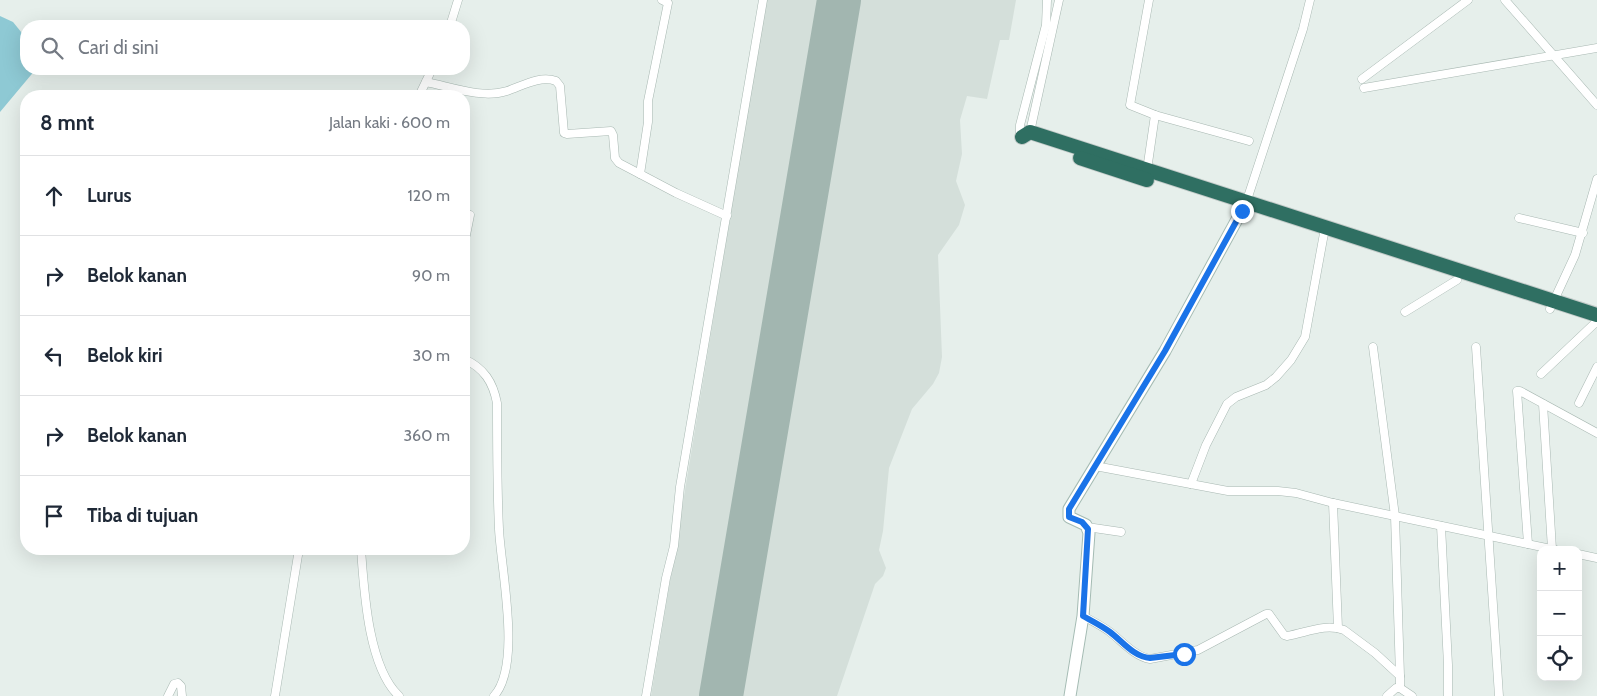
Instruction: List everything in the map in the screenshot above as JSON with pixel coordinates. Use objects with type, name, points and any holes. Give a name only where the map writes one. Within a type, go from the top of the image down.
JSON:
[{"type":"highway","points":[[1026,134],[1147,170],[1190,189]]},
{"type":"highway","points":[[1026,134],[1244,207],[1596,320]]},
{"type":"highway","points":[[1324,232],[1457,280],[1496,287]]},
{"type":"street","points":[[452,20],[458,0]]},
{"type":"street","points":[[646,696],[666,578],[674,546],[680,487],[763,0]]},
{"type":"street","points":[[1047,0],[1046,24],[1020,125],[1020,132],[1026,134],[1059,0]]},
{"type":"street","points":[[1149,0],[1130,105],[1155,115],[1250,141]]},
{"type":"street","points":[[1070,696],[1083,616],[1089,540],[1087,527],[1082,522],[1069,517],[1069,509],[1165,351],[1244,207],[1303,29],[1310,0]]},
{"type":"street","points":[[1468,0],[1363,83],[1554,56],[1597,48]]},
{"type":"street","points":[[1505,0],[1597,105]]},
{"type":"street","points":[[640,174],[648,122],[648,102],[666,1]]},
{"type":"street","points":[[422,90],[429,75]]},
{"type":"street","points":[[426,82],[492,94],[522,84],[544,80],[556,81],[560,86],[564,133],[611,131],[615,158],[619,163],[676,193],[727,216]]},
{"type":"street","points":[[1147,170],[1155,115]]},
{"type":"street","points":[[1551,305],[1575,255],[1597,178]]},
{"type":"street","points":[[1519,218],[1582,233]]},
{"type":"street","points":[[1191,484],[1206,445],[1227,404],[1236,397],[1266,385],[1276,377],[1291,360],[1305,338],[1324,232]]},
{"type":"street","points":[[1405,312],[1457,280]]},
{"type":"street","points":[[1541,374],[1596,320]]},
{"type":"street","points":[[1373,347],[1395,516],[1400,688]]},
{"type":"street","points":[[1476,347],[1500,696]]},
{"type":"street","points":[[470,362],[487,376],[494,388],[497,403],[499,530],[508,637],[507,666],[504,682],[494,696]]},
{"type":"street","points":[[1578,403],[1597,367]]},
{"type":"street","points":[[1528,544],[1517,391],[1597,432]]},
{"type":"street","points":[[1543,404],[1554,546]]},
{"type":"street","points":[[1095,466],[1228,491],[1296,493],[1334,503],[1538,546]]},
{"type":"street","points":[[1334,503],[1338,628]]},
{"type":"street","points":[[1441,526],[1448,696]]},
{"type":"street","points":[[1087,527],[1121,532]]},
{"type":"street","points":[[275,696],[298,555]]},
{"type":"street","points":[[361,555],[371,632],[387,682],[396,695]]},
{"type":"street","points":[[1582,555],[1597,558]]},
{"type":"street","points":[[1083,616],[1099,624],[1144,658],[1150,658],[1198,650],[1269,614],[1287,636],[1323,627],[1344,630],[1375,653],[1400,676]]},
{"type":"street","points":[[168,696],[171,687],[178,683],[181,686],[182,696]]},
{"type":"street","points":[[1387,696],[1393,689],[1400,688],[1412,696]]},
{"type":"shaded area","points":[[766,0],[1016,0],[1009,40],[1000,40],[987,99],[967,96],[960,120],[962,154],[956,181],[965,205],[959,225],[938,255],[942,357],[939,373],[933,384],[912,409],[889,468],[883,531],[879,550],[886,568],[883,576],[875,584],[837,696],[651,696]]},
{"type":"water","points":[[0,16],[13,22],[20,31],[20,75],[31,75],[0,112]]},
{"type":"runway","points":[[721,696],[839,0]]},
{"type":"route","points":[[1184,654],[1144,658],[1099,624],[1083,616],[1089,540],[1088,529],[1086,525],[1072,519],[1068,514],[1069,509],[1165,351],[1242,211]]}]
